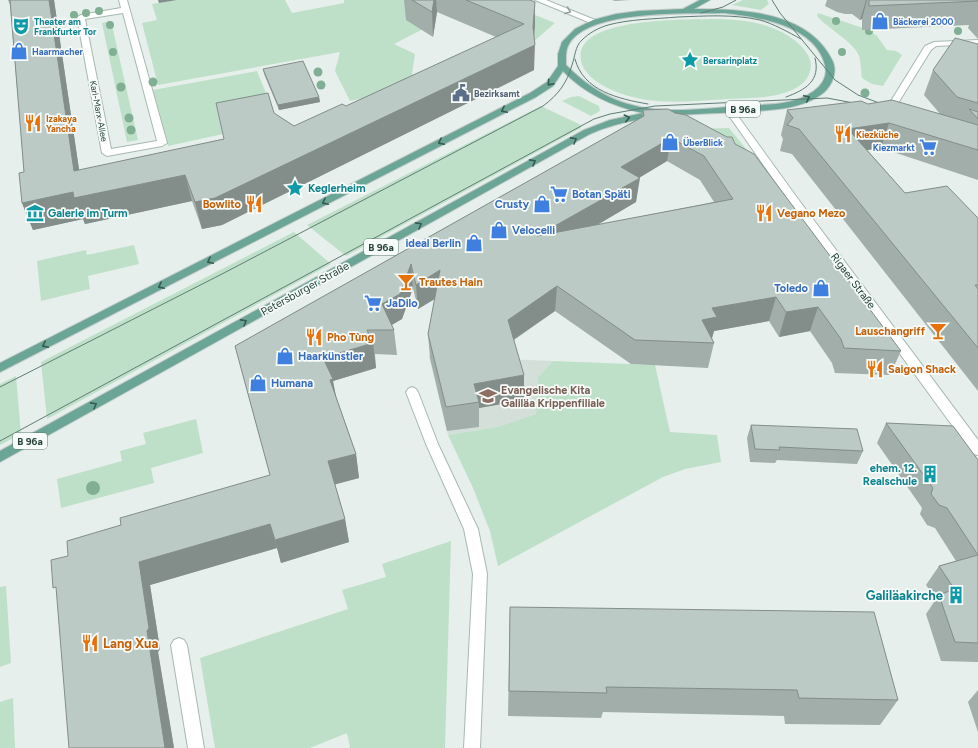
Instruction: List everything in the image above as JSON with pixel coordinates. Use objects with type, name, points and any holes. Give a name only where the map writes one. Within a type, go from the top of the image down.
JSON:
[{"type":"main road","points":[[658,114],[606,100],[584,87],[562,66],[561,58],[566,43],[572,36],[596,22],[621,16],[708,11],[706,0],[690,8],[676,12]]},
{"type":"main road","name":"B 96a","points":[[658,114],[729,110],[790,104],[817,93],[828,80],[831,71],[827,58],[809,34],[776,20],[724,11],[708,11]]},
{"type":"main road","points":[[0,368],[533,95],[550,84],[562,66]]},
{"type":"main road","name":"Petersburger Straße","points":[[0,457],[592,130],[622,119],[658,114]]},
{"type":"street","name":"Karl-Marx-Allee","points":[[123,0],[162,143],[107,153],[81,17],[125,10]]},
{"type":"street","points":[[539,0],[596,22]]},
{"type":"street","points":[[903,114],[890,109],[928,48],[934,44],[978,42]]},
{"type":"street","name":"Rigaer Straße","points":[[729,110],[803,214],[978,450]]},
{"type":"street","points":[[412,392],[432,444],[470,529],[480,574],[472,748]]},
{"type":"street","points":[[178,645],[196,748]]},
{"type":"shaded area","name":"Evangelische Kita Galiläa Krippenfiliale","points":[[429,356],[553,361],[538,377],[536,414],[497,427],[448,435]]},
{"type":"green space","points":[[177,0],[285,0],[292,13],[344,3],[344,0],[410,0],[429,26],[394,44],[415,54],[410,88],[350,101],[335,71],[340,52],[158,85],[142,23],[157,20],[152,4]]},
{"type":"green space","points":[[479,0],[498,0],[555,23],[533,42]]},
{"type":"green space","points":[[743,0],[767,0],[769,4],[761,10],[732,5]]},
{"type":"green space","points":[[818,13],[869,30],[877,36],[887,50],[896,51],[902,55],[883,86],[872,84],[862,78],[860,58],[856,51],[846,40],[821,21],[817,16]]},
{"type":"green space","points":[[713,19],[748,21],[770,27],[781,32],[800,45],[806,52],[811,63],[810,73],[802,84],[796,88],[788,92],[771,96],[678,102],[647,100],[617,92],[593,79],[582,64],[582,48],[592,37],[610,29],[656,21]]},
{"type":"green space","points":[[111,21],[138,140],[127,142],[102,23]]},
{"type":"green space","points":[[257,71],[270,103],[218,112],[223,134],[168,146],[153,90]]},
{"type":"green space","points":[[579,96],[599,106],[600,111],[591,116],[562,101],[571,97]]},
{"type":"green space","points":[[541,106],[581,125],[581,128],[346,256],[307,225]]},
{"type":"green space","points":[[729,128],[747,150],[732,153],[689,129]]},
{"type":"green space","points":[[294,232],[331,264],[47,419],[41,362]]},
{"type":"green space","points":[[134,245],[139,264],[88,276],[90,289],[41,301],[37,261],[86,250],[87,255]]},
{"type":"green space","points":[[553,361],[655,365],[670,432],[717,435],[721,462],[685,469],[663,477],[498,566],[490,531],[473,488],[448,435],[497,427],[536,414],[538,377]]},
{"type":"green space","points":[[16,376],[21,434],[0,445],[0,384]]},
{"type":"green space","points":[[196,419],[203,453],[151,468],[154,483],[61,508],[57,479],[122,461],[120,451],[146,444],[143,433]]},
{"type":"green space","points":[[451,541],[445,748],[350,748],[347,733],[310,748],[215,748],[200,658],[348,609],[342,590],[386,577],[382,564]]},
{"type":"green space","points":[[6,586],[11,663],[0,667],[0,587]]},
{"type":"green space","points":[[13,698],[15,748],[0,748],[0,702]]},
{"type":"building","points":[[10,0],[49,0],[74,171],[224,139],[216,103],[268,93],[274,113],[294,126],[342,104],[346,106],[524,24],[466,0],[530,0],[535,2],[533,27],[535,45],[215,198],[195,202],[185,175],[74,198],[73,192],[22,203],[19,173],[24,172]]},
{"type":"building","points":[[412,0],[434,0],[432,12]]},
{"type":"building","points":[[869,0],[978,0],[978,1],[869,6]]},
{"type":"building","points":[[955,38],[978,44],[978,103],[957,97],[933,70]]},
{"type":"building","points":[[303,61],[319,97],[278,105],[263,69]]},
{"type":"building","points":[[892,100],[978,125],[978,150],[889,123],[848,129],[905,193],[947,186],[978,218],[978,285],[975,285],[978,289],[978,348],[799,129],[787,125],[793,118],[787,110],[861,101],[868,104]]},
{"type":"building","points":[[668,109],[675,113],[686,115],[727,137],[732,137],[735,144],[754,154],[901,351],[844,348],[841,339],[818,307],[786,312],[776,297],[712,308],[717,317],[702,320],[714,343],[635,340],[557,286],[508,320],[524,375],[474,384],[479,402],[446,407],[428,334],[440,270],[416,285],[411,264],[400,294],[382,304],[394,330],[367,330],[373,343],[323,358],[333,379],[330,380],[356,454],[328,461],[345,519],[275,540],[270,524],[139,562],[149,628],[147,631],[165,748],[69,748],[56,587],[53,588],[51,560],[68,556],[67,541],[121,525],[120,518],[270,475],[235,346],[644,116],[643,110]],"holes":[[[671,138],[704,156],[733,199],[537,236],[640,178],[621,167]]]},
{"type":"building","points":[[969,109],[978,112],[978,119]]},
{"type":"building","points":[[886,423],[953,426],[978,460],[978,555],[947,508],[939,505],[931,494],[933,488]]},
{"type":"building","points":[[751,425],[857,429],[863,451],[779,447],[780,450],[755,449]]},
{"type":"building","points":[[978,555],[978,643],[955,642],[939,595],[952,590],[950,587],[953,587],[939,566]]},
{"type":"building","points":[[510,607],[874,612],[898,700],[799,698],[797,690],[606,687],[607,693],[509,691]]},
{"type":"tram line","points":[[701,13],[723,7],[736,0]]},
{"type":"tram line","points":[[772,0],[780,13],[835,80],[858,95],[887,106]]},
{"type":"tram line","points":[[0,387],[222,274],[543,106],[565,83],[580,42],[594,31],[616,23],[688,17],[729,16],[760,20],[776,26],[801,39]]},
{"type":"tram line","points":[[786,97],[810,84],[816,73],[815,58]]},
{"type":"tram line","points":[[575,59],[579,70],[594,86],[614,96],[648,104]]},
{"type":"tram line","points":[[0,441],[594,119],[610,114],[655,106],[827,98],[864,105]]},
{"type":"place","name":"Bäckerei 2000","points":[[880,21]]},
{"type":"place","name":"Theater am Frankfurter Tor","points":[[21,26]]},
{"type":"place","name":"Haarmacher","points":[[19,51]]},
{"type":"place","name":"Bersarinplatz","points":[[690,60]]},
{"type":"place","name":"Bezirksamt","points":[[461,93]]},
{"type":"place","name":"Izakaya Yancha","points":[[33,123]]},
{"type":"place","name":"Kiezküche","points":[[843,134]]},
{"type":"place","name":"ÜberBlick","points":[[670,142]]},
{"type":"place","name":"Kiezmarkt","points":[[928,147]]},
{"type":"place","name":"Keglerheim","points":[[295,188]]},
{"type":"place","name":"Botan Späti","points":[[559,194]]},
{"type":"place","name":"Bowlito","points":[[254,204]]},
{"type":"place","name":"Crusty","points":[[542,204]]},
{"type":"place","name":"Galerie im Turm","points":[[35,213]]},
{"type":"place","name":"Vegano Mezo","points":[[764,213]]},
{"type":"place","name":"Velocelli","points":[[499,230]]},
{"type":"place","name":"ideal Berlin","points":[[474,243]]},
{"type":"place","name":"Trautes Hain","points":[[406,282]]},
{"type":"place","name":"Toledo","points":[[821,288]]},
{"type":"place","name":"JaDilo","points":[[373,303]]},
{"type":"place","name":"Lauschangriff","points":[[938,331]]},
{"type":"place","name":"Pho Tùng","points":[[314,337]]},
{"type":"place","name":"Haarkünstler","points":[[285,356]]},
{"type":"place","name":"Saigon Shack","points":[[875,369]]},
{"type":"place","name":"Humana","points":[[258,383]]},
{"type":"place","name":"Evangelische Kita Galiläa Krippenfiliale","points":[[488,396]]},
{"type":"place","name":"ehem. 12. Realschule","points":[[930,474]]},
{"type":"place","name":"Galiläakirche","points":[[956,595]]},
{"type":"place","name":"Lang Xua","points":[[90,643]]}]
